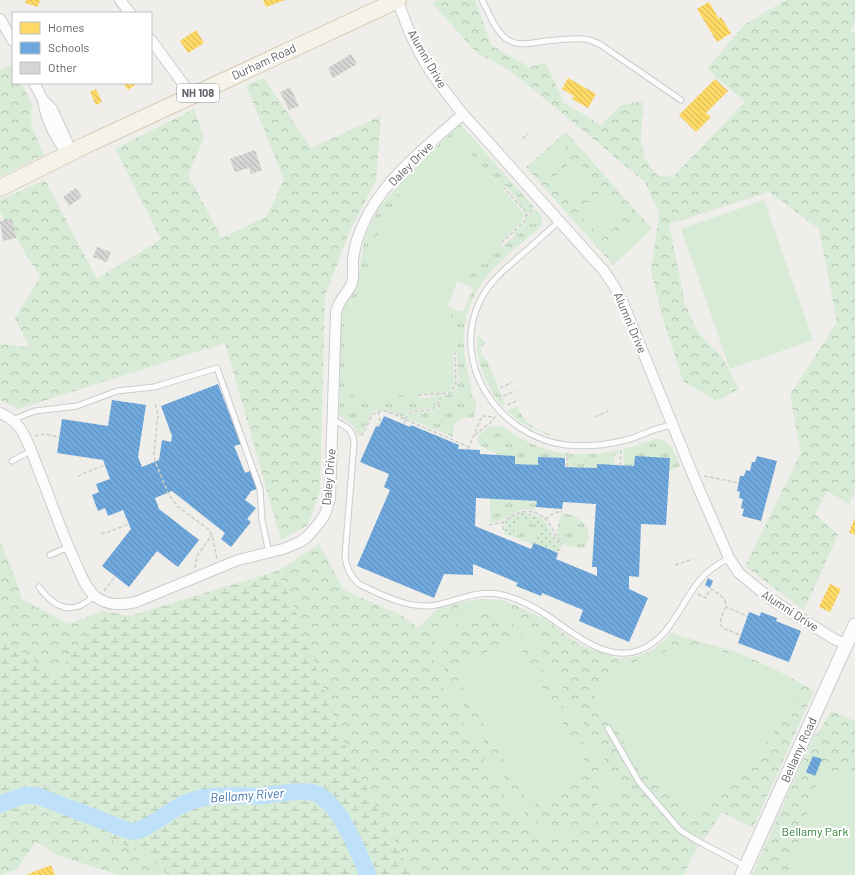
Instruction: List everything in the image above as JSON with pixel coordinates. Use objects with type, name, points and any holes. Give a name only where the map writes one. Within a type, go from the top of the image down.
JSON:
[{"type":"main road","name":"Durham Road","points":[[0,188],[68,154],[398,0]]},
{"type":"street","points":[[120,0],[129,12]]},
{"type":"street","name":"Alumni Drive","points":[[398,0],[403,16],[434,76],[463,114],[558,222],[604,271],[614,286],[623,303],[694,480],[729,558],[739,573],[772,600],[834,639],[846,644]]},
{"type":"street","points":[[0,18],[12,39]]},
{"type":"street","points":[[152,41],[192,96]]},
{"type":"street","points":[[35,84],[43,100],[45,112],[62,147],[68,154]]},
{"type":"street","name":"Daley Drive","points":[[98,594],[103,601],[114,605],[136,602],[238,560],[283,549],[300,542],[315,530],[325,514],[330,498],[336,312],[339,302],[352,283],[357,242],[364,221],[377,199],[398,174],[463,114]]},
{"type":"street","points":[[0,413],[12,420],[23,433],[84,582],[98,594]]},
{"type":"street","name":"Bellamy Road","points":[[744,871],[855,624]]},
{"type":"lane","points":[[482,0],[500,32],[505,38],[512,42],[531,44],[546,41],[580,39],[591,40],[681,100]]},
{"type":"lane","points":[[558,222],[496,277],[480,302],[474,319],[471,345],[475,367],[486,393],[505,417],[522,429],[534,436],[550,442],[566,445],[585,446],[614,443],[628,440],[646,432],[672,425]]},
{"type":"lane","points":[[12,420],[35,411],[77,406],[117,391],[154,387],[217,368],[260,489],[262,520],[269,553]]},
{"type":"lane","points":[[333,420],[346,426],[353,434],[354,440],[345,556],[347,567],[350,574],[359,584],[408,604],[423,606],[436,605],[482,593],[506,596],[522,601],[589,644],[611,652],[625,653],[646,647],[662,634],[671,624],[700,580],[710,570],[729,558]]},
{"type":"lane","points":[[12,461],[31,451]]},
{"type":"lane","points":[[50,555],[69,547]]},
{"type":"lane","points":[[38,587],[48,599],[56,604],[70,608],[76,608],[82,605],[98,594]]},
{"type":"lane","points":[[608,728],[639,782],[680,830],[744,871]]},
{"type":"path","points":[[522,139],[528,134]]},
{"type":"path","points":[[500,243],[525,221],[526,212],[504,188]]},
{"type":"path","points":[[525,217],[536,207]]},
{"type":"path","points":[[418,395],[450,393],[456,385],[455,353]]},
{"type":"path","points":[[500,388],[512,382]]},
{"type":"path","points":[[503,396],[515,391]]},
{"type":"path","points":[[404,424],[407,415],[432,409],[437,406],[440,401],[441,394]]},
{"type":"path","points":[[507,405],[519,400]]},
{"type":"path","points":[[154,404],[158,414],[154,453],[155,461],[168,493],[177,506],[208,529],[212,535],[217,559]]},
{"type":"path","points":[[378,411],[380,421],[378,427]]},
{"type":"path","points":[[354,440],[360,438],[363,434],[371,417],[378,411],[386,411],[469,447]]},
{"type":"path","points":[[595,417],[608,411]]},
{"type":"path","points":[[468,450],[482,416],[495,417],[474,436]]},
{"type":"path","points":[[33,437],[43,434],[59,437]]},
{"type":"path","points":[[620,466],[621,448]]},
{"type":"path","points":[[567,467],[568,452]]},
{"type":"path","points":[[78,477],[105,465]]},
{"type":"path","points":[[700,478],[708,476],[738,483]]},
{"type":"path","points":[[489,525],[503,522],[515,513],[527,511],[537,513],[545,519],[562,544]]},
{"type":"path","points":[[545,519],[554,513],[562,511]]},
{"type":"path","points":[[503,522],[503,530]]},
{"type":"path","points":[[101,533],[106,533],[128,524]]},
{"type":"path","points":[[195,568],[197,556],[212,535]]},
{"type":"path","points":[[676,565],[693,559]]},
{"type":"path","points":[[98,594],[115,576]]},
{"type":"path","points":[[697,594],[705,598],[711,589],[724,599],[726,607],[720,622],[721,626],[740,635]]},
{"type":"path","points":[[726,607],[748,616]]},
{"type":"green space","points":[[440,0],[475,0],[491,45],[529,67],[546,63],[564,103],[601,125],[621,105],[643,101],[641,141],[645,159],[658,176],[673,177],[745,102],[707,69],[744,25],[786,0],[855,0],[855,20],[851,32],[855,33],[855,492],[849,504],[827,491],[815,514],[838,535],[804,610],[745,566],[801,453],[790,395],[837,322],[819,229],[769,192],[669,224],[685,304],[699,334],[723,358],[739,389],[717,401],[683,381],[661,313],[651,271],[659,213],[645,182],[512,72],[476,52],[432,3]]},
{"type":"green space","points":[[12,64],[12,84],[22,84],[32,106],[31,125],[44,155],[0,177],[0,70]]},
{"type":"green space","points":[[264,78],[311,148],[381,116],[376,181],[351,228],[325,296],[320,490],[308,525],[281,540],[225,343],[18,409],[0,400],[0,344],[29,347],[15,318],[40,277],[0,212],[0,200],[45,180],[97,279],[161,239],[115,149],[194,109],[204,138],[188,175],[222,238],[267,216],[284,179],[246,85]]},
{"type":"green space","points":[[460,124],[534,207],[527,213],[506,186],[503,189],[455,136],[377,236],[359,294],[351,310],[349,342],[350,373],[353,396],[370,397],[418,394],[418,398],[434,397],[435,395],[439,395],[438,402],[435,406],[413,411],[404,417],[387,411],[377,410],[373,413],[362,434],[359,436],[354,427],[339,415],[340,350],[342,313],[346,301],[357,286],[364,241],[368,229],[380,207],[409,173]]},
{"type":"green space","points":[[566,132],[652,229],[613,265],[526,167]]},
{"type":"green space","points":[[455,136],[524,213],[523,221],[457,281],[448,306],[450,308],[455,385],[449,392],[370,397],[353,396],[350,373],[349,342],[351,310],[359,294],[377,236],[399,195],[432,157]]},
{"type":"green space","points":[[562,143],[572,155],[547,177],[536,166]]},
{"type":"green space","points":[[575,158],[586,170],[560,193],[550,181]]},
{"type":"green space","points":[[589,174],[600,186],[574,208],[564,196]]},
{"type":"green space","points":[[603,189],[614,201],[588,224],[577,212]]},
{"type":"green space","points":[[764,200],[813,340],[730,369],[681,229]]},
{"type":"green space","points":[[617,205],[627,216],[602,239],[591,227]]},
{"type":"green space","points":[[536,209],[542,219],[540,227],[503,259],[484,280],[476,292],[466,318],[464,331],[465,358],[472,386],[470,387],[472,395],[477,404],[473,418],[462,418],[454,424],[453,437],[407,418],[416,412],[437,408],[442,395],[451,394],[458,386],[457,353],[453,353],[450,308],[463,312],[473,288],[457,281],[499,242],[503,246],[526,222],[526,217]]},
{"type":"green space","points":[[631,220],[641,232],[616,255],[605,243]]},
{"type":"green space","points":[[479,336],[486,343],[480,348],[482,351],[480,353],[488,362],[505,404],[502,406],[483,373],[478,354],[477,344]]},
{"type":"green space","points":[[517,406],[526,421],[539,430],[551,434],[550,436],[523,424],[507,411]]},
{"type":"green space","points":[[502,426],[533,444],[549,450],[567,454],[567,458],[539,457],[538,465],[515,464],[478,444],[478,436],[489,427]]},
{"type":"green space","points":[[655,439],[665,441],[669,444],[680,466],[669,471],[635,456],[634,466],[624,466],[623,450]]},
{"type":"green space","points":[[619,450],[619,454],[615,453],[614,465],[597,468],[568,467],[569,454],[597,454]]},
{"type":"green space","points":[[490,499],[537,501],[535,511],[522,510],[496,522],[490,523]]},
{"type":"green space","points":[[523,513],[532,514],[543,519],[562,545],[558,553],[534,543],[541,527],[530,522],[518,521],[512,526],[515,532],[514,537],[504,534],[505,522],[514,515]]},
{"type":"green space","points":[[563,513],[569,514],[581,520],[585,524],[589,535],[588,541],[584,547],[575,548],[566,546],[560,540],[557,529]]},
{"type":"green space","points":[[518,521],[530,522],[541,527],[533,545],[514,537],[515,532],[512,526]]},
{"type":"green space","points":[[0,540],[20,591],[21,599],[69,624],[102,611],[56,676],[0,637]]},
{"type":"green space","points":[[319,544],[344,590],[401,615],[418,628],[439,608],[477,599],[503,600],[545,619],[580,645],[618,658],[634,657],[649,652],[663,642],[672,632],[736,652],[773,668],[814,691],[753,828],[722,812],[693,855],[683,875],[412,875],[344,744],[280,570]]},
{"type":"green space","points":[[280,570],[344,744],[412,875],[169,875],[139,851],[38,809],[0,818],[0,637],[56,676],[102,611],[130,616]]},
{"type":"green space","points":[[483,604],[501,607],[512,612],[527,624],[623,792],[615,797],[611,791],[605,807],[597,821],[586,830],[573,836],[559,838],[545,836],[530,829],[517,818],[436,675],[434,649],[436,638],[449,619],[458,612]],"holes":[[[483,614],[503,618],[520,630],[599,771],[601,788],[598,803],[591,815],[580,824],[567,829],[553,829],[539,824],[525,814],[445,673],[443,651],[449,633],[463,620],[472,616]]]},
{"type":"green space","points":[[514,637],[591,773],[531,807],[453,671]]},
{"type":"green space","points":[[690,648],[707,649],[736,655],[775,674],[802,691],[751,767],[698,818],[689,817],[657,783],[610,723],[591,691],[614,674],[637,661],[662,652]]},
{"type":"green space","name":"Bellamy Park","points":[[832,711],[855,721],[855,875],[752,875],[815,733],[817,734]]},
{"type":"green space","points":[[823,769],[855,780],[855,875],[786,875]]},
{"type":"green space","points":[[38,809],[139,851],[169,875],[118,875],[58,855],[36,842],[16,870],[0,875],[0,818]]},
{"type":"building: Homes","points":[[26,0],[40,0],[38,7],[25,3]]},
{"type":"building: Homes","points":[[263,0],[285,0],[266,7]]},
{"type":"building: Homes","points":[[709,2],[719,19],[721,17],[731,33],[717,42],[697,9]]},
{"type":"building: Homes","points":[[196,30],[204,43],[188,53],[180,41]]},
{"type":"building: Homes","points":[[568,78],[596,94],[588,108],[572,99],[574,96],[562,89]]},
{"type":"building: Homes","points":[[715,79],[728,91],[706,113],[711,117],[696,132],[679,115]]},
{"type":"building: Homes","points":[[124,84],[134,84],[135,85],[128,90]]},
{"type":"building: Homes","points":[[96,89],[102,102],[96,105],[90,92]]},
{"type":"building: Homes","points":[[855,518],[855,535],[849,532]]},
{"type":"building: Homes","points":[[830,584],[841,589],[830,612],[819,607]]},
{"type":"building: Homes","points":[[51,865],[55,875],[26,875]]},
{"type":"building: Schools","points":[[218,384],[241,444],[234,446],[245,473],[250,471],[257,489],[251,491],[245,500],[256,508],[247,519],[251,522],[231,547],[221,539],[225,533],[172,491],[155,498],[159,509],[199,540],[178,567],[157,551],[129,587],[102,566],[131,529],[123,510],[108,516],[105,508],[98,511],[92,495],[99,492],[96,484],[110,479],[103,460],[57,453],[62,419],[108,426],[112,400],[146,405],[138,457],[142,467],[159,460],[162,440],[171,442],[172,436],[161,406]]},
{"type":"building: Schools","points":[[384,416],[410,427],[411,425],[459,445],[458,449],[480,450],[480,454],[515,456],[515,464],[538,465],[538,457],[565,458],[565,467],[597,468],[597,464],[634,466],[635,456],[670,458],[666,525],[641,524],[639,577],[629,576],[629,589],[648,598],[629,642],[579,621],[583,610],[542,593],[541,596],[516,586],[518,583],[473,564],[473,575],[444,574],[434,598],[357,566],[390,490],[384,487],[389,474],[360,462],[376,426],[379,427]],"holes":[[[476,498],[537,501],[536,507],[562,509],[563,502],[596,504],[592,567],[597,567],[597,576],[556,559],[558,553],[534,543],[531,549],[475,526]]]},
{"type":"building: Schools","points":[[757,456],[777,461],[761,521],[742,516],[744,509],[741,508],[743,499],[739,498],[740,492],[737,491],[740,476],[744,476],[746,470],[750,471],[752,462],[755,462]]},
{"type":"building: Schools","points":[[708,578],[713,581],[710,588],[705,585]]},
{"type":"building: Schools","points":[[749,612],[760,616],[761,612],[777,618],[776,621],[801,631],[789,662],[738,643]]},
{"type":"building: Schools","points":[[813,756],[822,759],[815,776],[806,772]]},
{"type":"building: Other","points":[[351,54],[357,64],[333,78],[328,68]]},
{"type":"building: Other","points":[[290,87],[299,106],[289,110],[280,92]]},
{"type":"building: Other","points":[[255,150],[262,170],[251,174],[249,168],[235,172],[230,159]]},
{"type":"building: Other","points":[[76,188],[82,197],[69,206],[63,197]]},
{"type":"building: Other","points":[[12,219],[16,238],[3,241],[0,221]]},
{"type":"building: Other","points":[[97,247],[111,252],[107,262],[93,257]]},
{"type":"waterway","name":"Bellamy River","points":[[0,804],[25,795],[38,796],[127,830],[134,831],[148,826],[180,806],[194,800],[212,796],[258,796],[290,792],[309,792],[319,795],[329,803],[337,813],[352,839],[368,875]]}]
